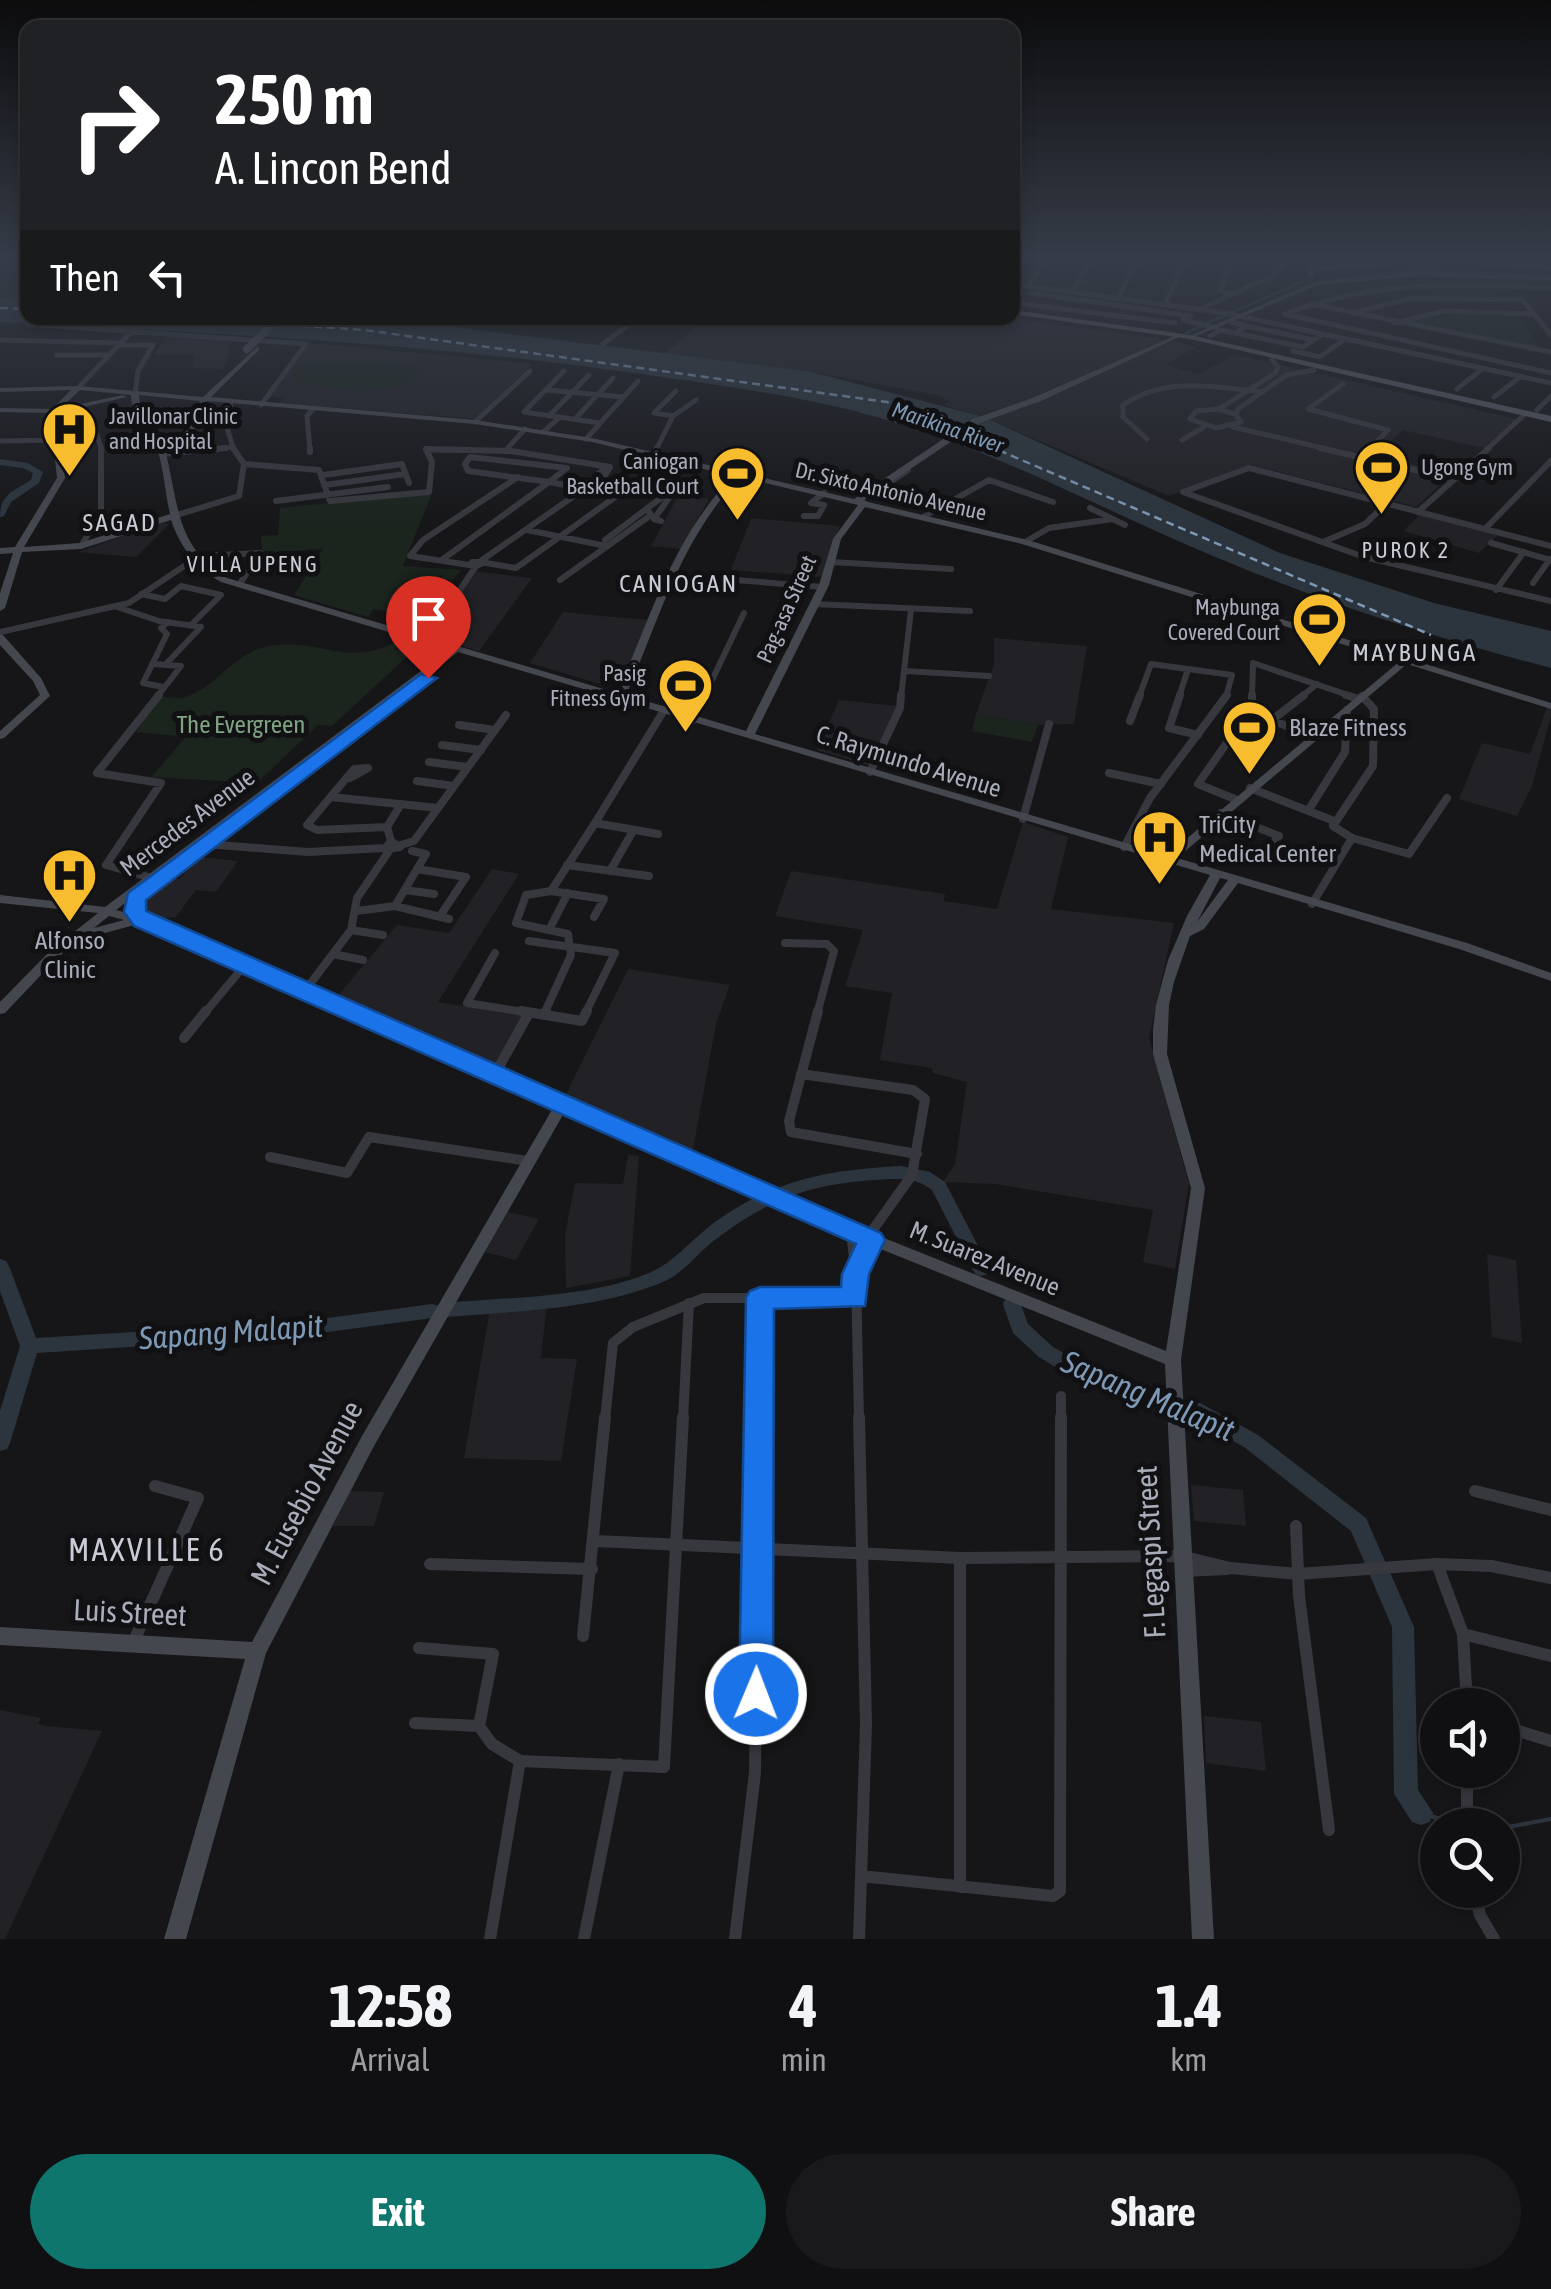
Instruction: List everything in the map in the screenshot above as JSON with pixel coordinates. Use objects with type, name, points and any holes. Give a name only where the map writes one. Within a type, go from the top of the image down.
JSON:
[{"type":"main road","points":[[163,453],[191,430],[199,400],[250,346]]},
{"type":"main road","points":[[199,400],[260,346]]},
{"type":"main road","points":[[861,501],[932,451],[996,413],[1165,346]]},
{"type":"main road","points":[[1224,346],[1551,421]]},
{"type":"main road","points":[[1245,346],[1282,352],[1317,362],[1331,371]]},
{"type":"main road","points":[[54,411],[78,388]]},
{"type":"main road","name":"Dr. Sixto Antonio Avenue","points":[[0,390],[78,388],[476,422],[586,439],[1025,542],[1551,706]]},
{"type":"main road","points":[[1,411],[54,411],[135,394]]},
{"type":"main road","name":"C. Raymundo Avenue","points":[[135,394],[140,416],[152,429],[163,453],[184,541],[224,580],[1551,977]]},
{"type":"main road","points":[[0,608],[18,550],[58,485],[62,465],[54,411]]},
{"type":"main road","points":[[619,700],[671,575],[700,518],[739,474]]},
{"type":"main road","name":"Pag-asa Street","points":[[749,736],[823,587],[837,538],[861,501]]},
{"type":"main road","points":[[0,551],[81,546],[176,515]]},
{"type":"main road","name":"C. Raymundo Avenue","points":[[197,556],[254,588]]},
{"type":"main road","points":[[0,634],[11,654],[42,685],[45,696],[0,736]]},
{"type":"main road","name":"Mercedes Avenue","points":[[154,878],[210,842],[458,651]]},
{"type":"main road","name":"Mercedes Avenue","points":[[0,1010],[154,878],[458,651]]},
{"type":"main road","points":[[1168,860],[1347,710],[1400,660]]},
{"type":"main road","name":"F. Legaspi Street","points":[[1187,933],[1187,922],[1216,874]]},
{"type":"main road","name":"F. Legaspi Street","points":[[1203,1939],[1173,1360],[1198,1188],[1158,1032],[1174,954],[1187,933],[1200,926],[1234,880]]},
{"type":"main road","points":[[134,894],[135,912],[141,921],[90,931],[86,918],[67,906],[134,894]]},
{"type":"main road","name":"M. Suarez Avenue","points":[[0,899],[112,912],[141,921],[863,1237],[1173,1360]]},
{"type":"main road","name":"M. Eusebio Avenue","points":[[176,1939],[257,1651],[368,1440],[561,1104]]},
{"type":"main road","name":"Luis Street","points":[[0,1636],[257,1651]]},
{"type":"street","points":[[78,388],[115,346]]},
{"type":"street","points":[[135,394],[138,371],[151,346]]},
{"type":"street","points":[[261,405],[304,346]]},
{"type":"street","points":[[1269,346],[1317,362]]},
{"type":"street","points":[[1282,352],[1305,346]]},
{"type":"street","points":[[1233,427],[1239,419],[1237,410],[1286,375],[1317,362],[1335,346]]},
{"type":"street","points":[[1381,346],[1551,383]]},
{"type":"street","points":[[1431,346],[1551,373]]},
{"type":"street","points":[[1521,346],[1551,352]]},
{"type":"street","points":[[1282,352],[1276,372],[1218,410],[1191,414],[1192,421],[1204,427],[1233,427],[1455,478]]},
{"type":"street","points":[[58,355],[106,355]]},
{"type":"street","points":[[1457,389],[1483,368]]},
{"type":"street","points":[[476,422],[530,371]]},
{"type":"street","points":[[564,371],[524,412],[600,422]]},
{"type":"street","points":[[1276,372],[1286,375]]},
{"type":"street","points":[[549,416],[590,375]]},
{"type":"street","points":[[1494,396],[1521,377]]},
{"type":"street","points":[[575,419],[613,378]]},
{"type":"street","points":[[586,439],[638,381]]},
{"type":"street","points":[[1343,384],[1308,409],[1388,430],[1388,435],[1364,456]]},
{"type":"street","points":[[1148,439],[1126,424],[1122,415],[1122,408],[1137,396],[1186,386],[1262,392]]},
{"type":"street","points":[[547,390],[624,397]]},
{"type":"street","points":[[673,416],[654,413],[676,391]]},
{"type":"street","points":[[1418,512],[1551,396]]},
{"type":"street","points":[[654,454],[673,416],[696,400]]},
{"type":"street","points":[[231,403],[224,424],[230,447],[244,464],[313,469],[323,475],[402,464],[409,483]]},
{"type":"street","points":[[310,452],[307,423],[313,409]]},
{"type":"street","points":[[1218,410],[1364,456]]},
{"type":"street","points":[[81,546],[101,512],[104,455],[90,414]]},
{"type":"street","points":[[543,432],[560,417]]},
{"type":"street","points":[[191,430],[224,424]]},
{"type":"street","points":[[1182,440],[1204,427]]},
{"type":"street","points":[[506,450],[525,430]]},
{"type":"street","points":[[0,442],[58,440]]},
{"type":"street","points":[[163,453],[230,447]]},
{"type":"street","points":[[276,501],[429,492],[432,462],[426,450],[506,450],[610,467],[603,479],[674,490],[656,514],[654,519],[661,521]]},
{"type":"street","points":[[442,559],[550,482],[567,468],[470,456],[465,464],[468,471],[550,482],[618,494],[516,568],[410,556],[424,540],[518,478]]},
{"type":"street","points":[[1485,529],[1551,461]]},
{"type":"street","points":[[176,515],[239,496],[244,464]]},
{"type":"street","points":[[416,638],[479,563],[606,468]]},
{"type":"street","points":[[1551,546],[1248,468],[1183,492],[1323,542],[1496,590],[1551,601]]},
{"type":"street","points":[[325,485],[406,474]]},
{"type":"street","points":[[323,475],[329,498]]},
{"type":"street","points":[[923,517],[989,480],[1053,502]]},
{"type":"street","points":[[329,498],[388,487]]},
{"type":"street","points":[[804,516],[818,516],[824,506],[811,503],[824,493]]},
{"type":"street","points":[[560,580],[602,546],[651,515],[653,512],[647,508],[665,495]]},
{"type":"street","points":[[1323,542],[1366,522],[1387,503]]},
{"type":"street","points":[[1090,508],[1125,525]]},
{"type":"street","points":[[1025,542],[1049,528],[1113,519]]},
{"type":"street","points":[[527,530],[602,546]]},
{"type":"street","points":[[1491,543],[1550,559],[1533,582]]},
{"type":"street","points":[[1496,590],[1524,552]]},
{"type":"street","points":[[0,634],[116,607],[197,556],[260,553],[241,582]]},
{"type":"street","points":[[831,562],[951,568]]},
{"type":"street","points":[[671,575],[823,587]]},
{"type":"street","points":[[207,591],[224,580]]},
{"type":"street","points":[[141,594],[165,598],[181,586],[220,594],[220,599],[191,625]]},
{"type":"street","points":[[814,604],[970,611]]},
{"type":"street","points":[[116,607],[201,627],[165,665]]},
{"type":"street","points":[[870,772],[900,708],[912,610]]},
{"type":"street","points":[[693,720],[744,613]]},
{"type":"street","points":[[163,687],[143,684],[166,634],[161,628],[168,622]]},
{"type":"street","points":[[403,634],[427,622]]},
{"type":"street","points":[[1236,800],[1198,784],[1249,712],[1254,663],[1363,695],[1374,709],[1373,766],[1333,823]]},
{"type":"street","points":[[154,664],[181,666],[97,773],[161,783],[106,865],[154,878]]},
{"type":"street","points":[[1124,847],[1161,784],[1226,697],[1232,675],[1152,664],[1130,721]]},
{"type":"street","points":[[1188,670],[1169,728],[1198,735]]},
{"type":"street","points":[[904,671],[989,676]]},
{"type":"street","points":[[1272,720],[1318,684]]},
{"type":"street","points":[[1308,811],[1342,766],[1350,730],[1347,710]]},
{"type":"street","points":[[551,891],[663,712]]},
{"type":"street","points":[[1249,712],[1314,736]]},
{"type":"street","points":[[210,842],[308,852],[414,841],[506,715]]},
{"type":"street","points":[[1023,819],[1048,724]]},
{"type":"street","points":[[459,725],[495,730]]},
{"type":"street","points":[[442,745],[481,750]]},
{"type":"street","points":[[430,762],[468,767]]},
{"type":"street","points":[[1109,773],[1161,784]]},
{"type":"street","points":[[350,778],[307,821],[316,830],[386,827]]},
{"type":"street","points":[[417,781],[454,786]]},
{"type":"street","points":[[1250,788],[1333,823],[1352,838],[1412,853],[1446,798]]},
{"type":"street","points":[[331,797],[438,808]]},
{"type":"street","points":[[304,992],[351,930],[357,898],[391,846],[386,827],[401,804]]},
{"type":"street","points":[[1222,813],[1278,834],[1279,840],[1264,856]]},
{"type":"street","points":[[595,824],[658,834]]},
{"type":"street","points":[[308,852],[316,830]]},
{"type":"street","points":[[610,871],[633,831]]},
{"type":"street","points":[[1312,904],[1352,838]]},
{"type":"street","points":[[412,852],[426,854],[410,891],[412,904]]},
{"type":"street","points":[[566,865],[650,876]]},
{"type":"street","points":[[356,910],[395,906],[445,917],[466,877],[417,869]]},
{"type":"street","points":[[395,906],[410,891]]},
{"type":"street","points":[[410,891],[434,894]]},
{"type":"street","points":[[544,1015],[571,955],[566,932],[516,923],[514,918],[526,895],[551,891],[604,899],[594,917]]},
{"type":"street","points":[[550,928],[568,893]]},
{"type":"street","points":[[351,930],[383,935]]},
{"type":"street","points":[[495,953],[466,1002],[582,1021],[616,955],[529,941]]},
{"type":"street","points":[[786,943],[827,944],[834,949],[789,1121],[794,1134],[914,1165]]},
{"type":"street","points":[[333,954],[363,960]]},
{"type":"street","points":[[184,1038],[244,966]]},
{"type":"street","points":[[495,1074],[529,1013]]},
{"type":"street","points":[[801,1074],[920,1094],[925,1099],[914,1165],[863,1237],[856,1274],[865,1553],[859,1939]]},
{"type":"street","points":[[270,1157],[347,1173],[369,1136],[528,1161]]},
{"type":"street","points":[[856,1274],[863,1237]]},
{"type":"street","points":[[583,1636],[596,1541],[613,1343],[621,1334],[704,1298],[855,1298]]},
{"type":"street","points":[[735,1939],[754,1800],[760,1298]]},
{"type":"street","points":[[420,1648],[493,1654],[479,1726],[492,1744],[520,1761],[664,1766],[689,1302]]},
{"type":"street","points":[[862,1876],[1053,1896],[1063,1881],[1061,1396]]},
{"type":"street","points":[[133,1644],[198,1498],[155,1486]]},
{"type":"street","points":[[1475,1492],[1551,1510]]},
{"type":"street","points":[[1296,1526],[1298,1574],[1329,1830]]},
{"type":"street","points":[[596,1541],[960,1558],[1091,1558],[1298,1574],[1384,1566],[1491,1566],[1551,1578]]},
{"type":"street","points":[[960,1558],[960,1887]]},
{"type":"street","points":[[1091,1558],[1112,1566]]},
{"type":"street","points":[[430,1564],[592,1569]]},
{"type":"street","points":[[1436,1564],[1462,1634],[1466,1688]]},
{"type":"street","points":[[1462,1634],[1551,1656]]},
{"type":"street","points":[[414,1723],[479,1726]]},
{"type":"street","points":[[1520,1732],[1551,1741]]},
{"type":"street","points":[[490,1939],[520,1761]]},
{"type":"street","points":[[584,1939],[619,1764]]},
{"type":"street","points":[[1478,1908],[1494,1939]]},
{"type":"shaded area","points":[[160,346],[229,346],[222,369],[192,368],[194,354],[154,354]]},
{"type":"shaded area","points":[[307,346],[347,346],[532,364],[476,419],[279,403],[283,398],[270,397]]},
{"type":"shaded area","points":[[673,346],[1152,346],[1040,396],[980,416],[944,405],[951,402],[937,395],[808,371],[664,354]]},
{"type":"shaded area","points":[[1161,346],[1194,346],[1166,365],[1198,374],[1236,355],[1517,419],[1484,448],[1403,430],[1376,455],[1452,474],[1416,507],[1251,465],[1169,496],[988,419]]},
{"type":"shaded area","points":[[678,496],[709,499],[681,549],[651,546]]},
{"type":"shaded area","points":[[1421,514],[1499,534],[1479,553],[1403,531]]},
{"type":"shaded area","points":[[751,518],[840,526],[823,577],[731,570]]},
{"type":"shaded area","points":[[170,523],[136,557],[78,552],[156,524]]},
{"type":"shaded area","points":[[473,571],[532,578],[479,651],[421,635],[454,604]]},
{"type":"shaded area","points":[[563,612],[651,620],[628,668],[609,666],[600,684],[530,663]]},
{"type":"shaded area","points":[[994,638],[1087,646],[1074,724],[1038,725],[976,714],[994,664]]},
{"type":"shaded area","points":[[839,700],[898,706],[871,766],[817,750]]},
{"type":"shaded area","points":[[1547,707],[1551,708],[1551,716],[1532,786],[1517,816],[1459,799],[1482,743],[1530,754]]},
{"type":"shaded area","points":[[1023,822],[1068,837],[1051,909],[1174,923],[1149,1038],[1189,1184],[1175,1269],[1143,1262],[1153,1210],[995,1184],[943,1182],[955,1164],[967,1082],[933,1073],[932,1068],[880,1060],[892,993],[845,986],[863,930],[775,916],[791,871],[945,894],[944,901],[997,909]]},
{"type":"shaded area","points":[[201,857],[238,861],[216,892],[196,890],[176,917],[148,920],[144,899],[171,877],[179,879]]},
{"type":"shaded area","points":[[492,869],[519,874],[438,1002],[524,1016],[498,1066],[390,1023],[337,997],[397,925],[449,933]]},
{"type":"shaded area","points":[[628,969],[730,985],[716,1024],[691,1160],[563,1100]]},
{"type":"shaded area","points":[[628,1155],[639,1156],[630,1276],[566,1288],[565,1235],[575,1183],[623,1184]]},
{"type":"shaded area","points":[[508,1212],[539,1219],[516,1260],[485,1252]]},
{"type":"shaded area","points":[[1487,1254],[1516,1260],[1522,1343],[1492,1337]]},
{"type":"shaded area","points":[[547,1302],[541,1358],[577,1359],[561,1461],[464,1458],[490,1309]]},
{"type":"shaded area","points":[[1191,1485],[1243,1490],[1246,1526],[1194,1521]]},
{"type":"shaded area","points":[[350,1491],[384,1492],[374,1526],[333,1526]]},
{"type":"shaded area","points":[[0,1710],[41,1718],[38,1724],[46,1726],[102,1731],[5,1939],[0,1939]]},
{"type":"shaded area","points":[[1204,1716],[1261,1722],[1266,1771],[1206,1763]]},
{"type":"green space","points":[[328,361],[404,365],[416,367],[420,376],[396,387],[358,390],[292,380],[300,367]]},
{"type":"green space","points":[[432,493],[403,566],[461,570],[453,580],[430,578],[400,613],[373,609],[368,617],[294,595],[323,549],[262,553],[261,536],[278,535],[280,508]]},
{"type":"green space","name":"The Evergreen","points":[[402,638],[408,640],[395,649],[412,652],[332,726],[318,725],[257,783],[151,777],[186,737],[136,732],[161,696],[182,698],[196,693],[244,656],[265,647],[303,645],[366,652]]},
{"type":"green space","points":[[976,714],[1038,725],[1032,742],[972,731]]},
{"type":"water","name":"Marikina River","points":[[390,346],[611,346],[808,371],[984,417],[1280,553],[1434,603],[1551,631],[1551,668],[1414,629],[1280,583],[1000,461],[880,418],[727,386]]},
{"type":"waterway","points":[[0,462],[25,465],[38,472],[36,481],[7,500],[0,514]]},
{"type":"waterway","name":"Sapang Malapit","points":[[446,1310],[553,1300],[633,1286],[670,1270],[703,1240],[763,1200],[803,1184],[848,1176],[909,1172],[931,1180],[939,1186],[981,1269]]},
{"type":"waterway","points":[[0,1266],[30,1346]]},
{"type":"waterway","name":"Sapang Malapit","points":[[1012,1304],[1020,1328],[1046,1352],[1085,1375],[1159,1405],[1193,1409],[1251,1441],[1359,1525],[1403,1627],[1406,1794],[1420,1812]]},
{"type":"waterway","name":"Sapang Malapit","points":[[30,1346],[298,1329],[432,1311]]},
{"type":"waterway","points":[[0,1443],[30,1346]]},
{"type":"waterway","name":"Sapang Malapit","points":[[1520,1825],[1551,1819]]},
{"type":"ferry route","points":[[484,346],[887,402],[955,432]]},
{"type":"ferry route","points":[[963,435],[1431,635]]},
{"type":"place","name":"Javillonar Clinic and Hospital","points":[[70,478]]},
{"type":"place","name":"Ugong Gym","points":[[1382,516]]},
{"type":"place","name":"Caniogan Basketball Court","points":[[738,523]]},
{"type":"place","name":"Maybunga Covered Court","points":[[1319,669]]},
{"type":"place","name":"Pasig Fitness Gym","points":[[685,735]]},
{"type":"place","name":"Blaze Fitness","points":[[1250,776]]},
{"type":"place","name":"TriCity Medical Center","points":[[1160,887]]},
{"type":"place","name":"Alfonso Clinic","points":[[70,924]]},
{"type":"district","name":"SAGAD","points":[[120,522]]},
{"type":"district","name":"PUROK 2","points":[[1406,550]]},
{"type":"district","name":"VILLA UPENG","points":[[253,564]]},
{"type":"district","name":"CANIOGAN","points":[[679,583]]},
{"type":"district","name":"MAYBUNGA","points":[[1415,652]]},
{"type":"district","name":"MAXVILLE 6","points":[[147,1550]]},
{"type":"route","points":[[428,678],[136,898],[135,912],[142,921],[871,1240],[859,1261],[855,1298],[760,1298],[756,1694]]}]
